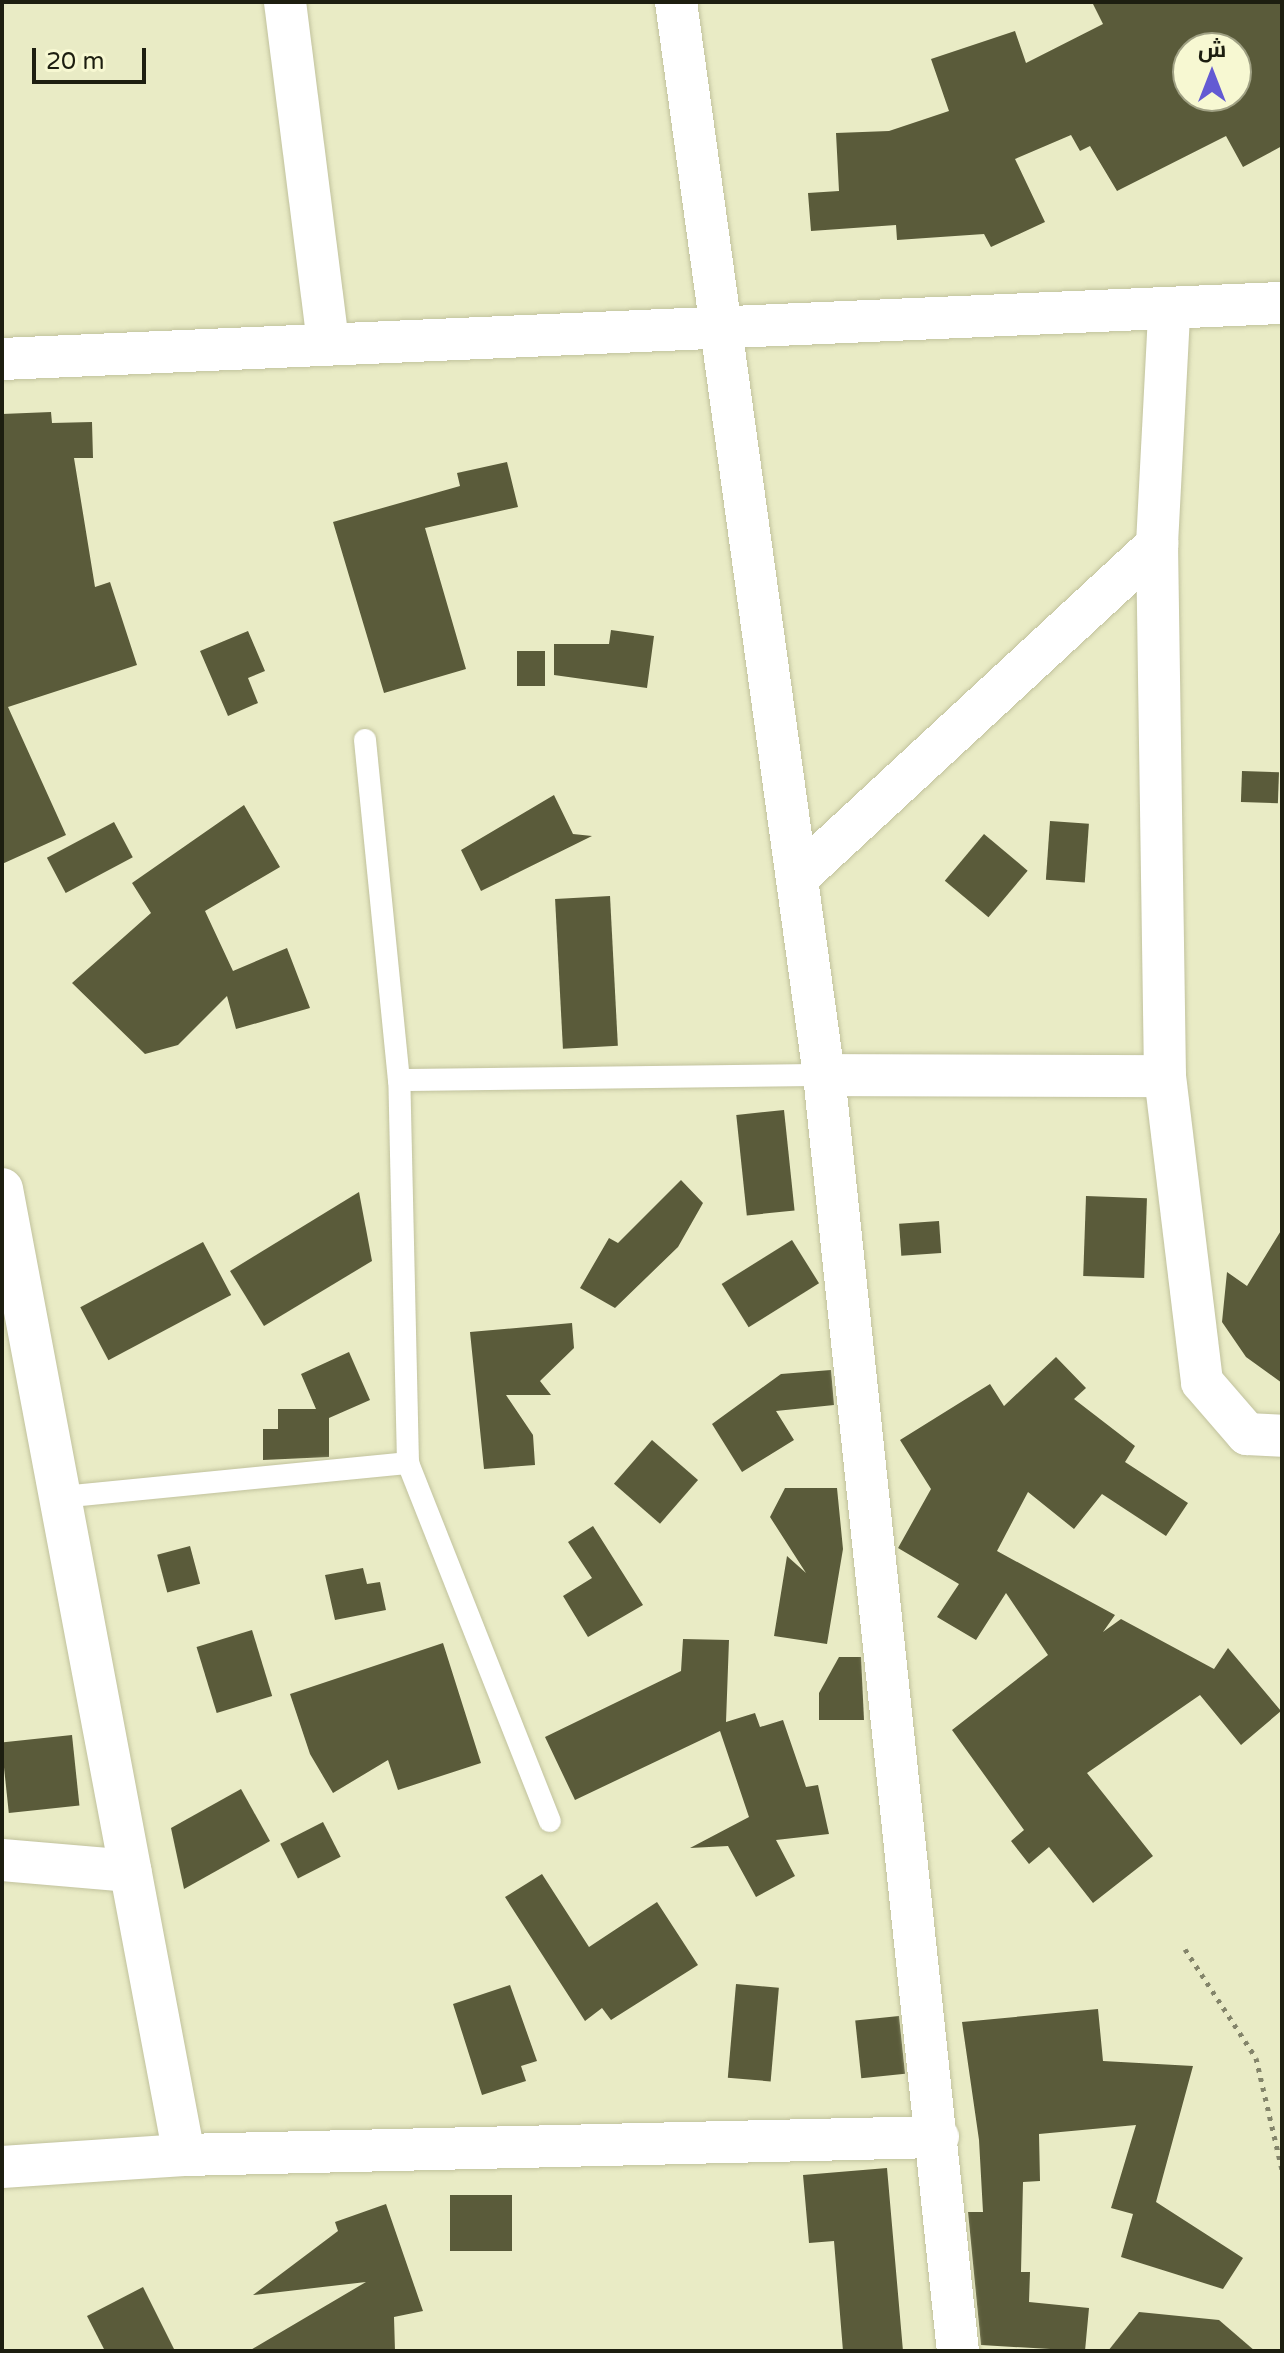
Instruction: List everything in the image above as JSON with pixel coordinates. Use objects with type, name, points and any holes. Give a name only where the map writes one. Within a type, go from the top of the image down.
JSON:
[{"type":"street","points":[[285,2],[328,343]]},
{"type":"street","points":[[676,2],[725,322],[824,1075],[938,2137],[958,2351]]},
{"type":"street","points":[[2,359],[725,322],[1169,313],[1282,303]]},
{"type":"street","points":[[1169,313],[1157,544],[1165,1076],[1202,1382],[1247,1434],[1282,1436]]},
{"type":"street","points":[[798,877],[1157,544]]},
{"type":"street","points":[[824,1075],[1165,1076]]},
{"type":"street","points":[[2,1189],[184,2155]]},
{"type":"street","points":[[2,1860],[131,1871]]},
{"type":"street","points":[[2,2167],[184,2155],[938,2137]]},
{"type":"lane","points":[[365,740],[399,1080],[408,1463],[550,1821]]},
{"type":"lane","points":[[399,1080],[824,1075]]},
{"type":"lane","points":[[61,1497],[408,1463]]},
{"type":"path","points":[[1185,1949],[1256,2058],[1282,2170]]},
{"type":"building","points":[[1092,2],[1282,2],[1282,146],[1243,167],[1226,136],[1117,191],[1090,146],[1080,151],[1071,135],[1015,159],[1045,222],[991,247],[984,234],[897,240],[896,225],[811,231],[808,193],[839,191],[836,133],[889,131],[949,111],[931,59],[1015,31],[1026,63],[1103,24]]},
{"type":"building","points":[[51,412],[52,423],[92,422],[93,458],[74,458],[95,587],[110,582],[137,665],[8,707],[66,835],[2,864],[2,414]]},
{"type":"building","points":[[507,462],[518,507],[425,528],[466,669],[384,693],[333,522],[460,486],[457,473]]},
{"type":"building","points":[[611,630],[654,636],[647,688],[554,675],[554,644],[609,644]]},
{"type":"building","points":[[248,631],[265,671],[248,678],[258,703],[228,716],[200,651]]},
{"type":"building","points":[[517,651],[545,651],[545,686],[517,686]]},
{"type":"building","points":[[1242,771],[1279,772],[1278,803],[1241,802]]},
{"type":"building","points":[[554,795],[573,834],[592,836],[481,891],[461,850]]},
{"type":"building","points":[[244,805],[280,867],[205,911],[233,971],[287,948],[310,1008],[236,1029],[227,996],[178,1045],[145,1054],[72,983],[151,913],[132,883]]},
{"type":"building","points":[[1050,821],[1089,824],[1085,883],[1046,880]]},
{"type":"building","points":[[114,822],[133,857],[66,893],[47,858]]},
{"type":"building","points":[[984,834],[1028,871],[988,917],[945,881]]},
{"type":"building","points":[[610,896],[618,1046],[563,1049],[555,899]]},
{"type":"building","points":[[784,1110],[795,1210],[747,1215],[736,1115]]},
{"type":"building","points":[[681,1180],[703,1203],[678,1247],[615,1308],[580,1288],[609,1238],[618,1243]]},
{"type":"building","points":[[359,1192],[372,1261],[264,1326],[230,1271]]},
{"type":"building","points":[[1086,1196],[1147,1198],[1144,1278],[1083,1276]]},
{"type":"building","points":[[939,1221],[941,1253],[901,1256],[899,1224]]},
{"type":"building","points":[[1282,1229],[1282,1383],[1246,1357],[1222,1322],[1227,1272],[1247,1286]]},
{"type":"building","points":[[792,1240],[819,1283],[749,1327],[722,1284]]},
{"type":"building","points":[[203,1242],[231,1295],[108,1360],[80,1307]]},
{"type":"building","points":[[572,1323],[574,1348],[540,1381],[551,1395],[506,1395],[533,1435],[535,1465],[484,1469],[470,1332]]},
{"type":"building","points":[[349,1352],[370,1400],[329,1418],[329,1457],[263,1460],[263,1429],[278,1429],[278,1409],[316,1409],[301,1374]]},
{"type":"building","points":[[1056,1357],[1086,1388],[1074,1399],[1135,1446],[1125,1462],[1188,1503],[1166,1536],[1102,1494],[1074,1529],[1028,1492],[997,1551],[1115,1615],[1103,1632],[1121,1619],[1214,1669],[1228,1648],[1281,1711],[1241,1745],[1200,1695],[1087,1773],[1153,1856],[1093,1903],[1049,1847],[1029,1864],[1011,1841],[1024,1830],[952,1730],[1048,1655],[1006,1593],[976,1640],[937,1617],[959,1584],[898,1548],[931,1489],[900,1440],[990,1384],[1004,1406]]},
{"type":"building","points":[[831,1370],[834,1405],[776,1411],[794,1440],[742,1472],[712,1424],[781,1374]]},
{"type":"building","points":[[652,1440],[698,1480],[660,1524],[614,1484]]},
{"type":"building","points":[[785,1488],[837,1488],[843,1549],[827,1644],[774,1636],[787,1556],[806,1573],[770,1517]]},
{"type":"building","points":[[593,1526],[643,1605],[588,1637],[563,1596],[592,1578],[568,1542]]},
{"type":"building","points":[[190,1546],[200,1584],[167,1592],[157,1555]]},
{"type":"building","points":[[363,1568],[367,1584],[380,1582],[386,1610],[335,1620],[325,1575]]},
{"type":"building","points":[[252,1630],[272,1696],[217,1713],[197,1647]]},
{"type":"building","points":[[683,1639],[729,1640],[726,1722],[755,1713],[760,1727],[783,1720],[806,1787],[818,1785],[829,1834],[776,1840],[795,1876],[756,1897],[728,1846],[690,1848],[749,1817],[720,1731],[575,1800],[545,1737],[681,1671]]},
{"type":"building","points":[[443,1643],[481,1763],[398,1790],[388,1760],[333,1793],[310,1754],[290,1694]]},
{"type":"building","points":[[839,1657],[861,1657],[864,1720],[819,1720],[819,1693]]},
{"type":"building","points":[[72,1735],[79,1806],[9,1813],[2,1742]]},
{"type":"building","points":[[241,1789],[270,1841],[184,1889],[171,1828]]},
{"type":"building","points":[[323,1822],[341,1857],[298,1879],[280,1844]]},
{"type":"building","points":[[542,1874],[589,1947],[657,1902],[698,1965],[611,2020],[602,2008],[585,2021],[505,1897]]},
{"type":"building","points":[[736,1984],[779,1988],[771,2081],[728,2078]]},
{"type":"building","points":[[510,1985],[537,2061],[521,2066],[526,2081],[482,2095],[453,2004]]},
{"type":"building","points":[[1098,2009],[1103,2061],[1193,2066],[1156,2202],[1243,2258],[1223,2289],[1121,2257],[1133,2214],[1111,2208],[1136,2125],[1039,2134],[1040,2181],[1023,2182],[1021,2272],[1030,2272],[1029,2302],[1089,2308],[1085,2351],[981,2345],[968,2212],[983,2212],[979,2140],[962,2022]]},
{"type":"building","points":[[899,2016],[905,2074],[861,2078],[855,2021]]},
{"type":"building","points":[[887,2168],[903,2351],[843,2351],[834,2241],[809,2243],[803,2175]]},
{"type":"building","points":[[450,2195],[512,2195],[512,2251],[450,2251]]},
{"type":"building","points":[[386,2204],[423,2311],[394,2317],[395,2351],[249,2351],[366,2282],[253,2295],[338,2231],[335,2222]]},
{"type":"building","points":[[143,2287],[175,2351],[105,2351],[87,2316]]},
{"type":"building","points":[[1139,2312],[1219,2320],[1255,2351],[1108,2351]]}]
